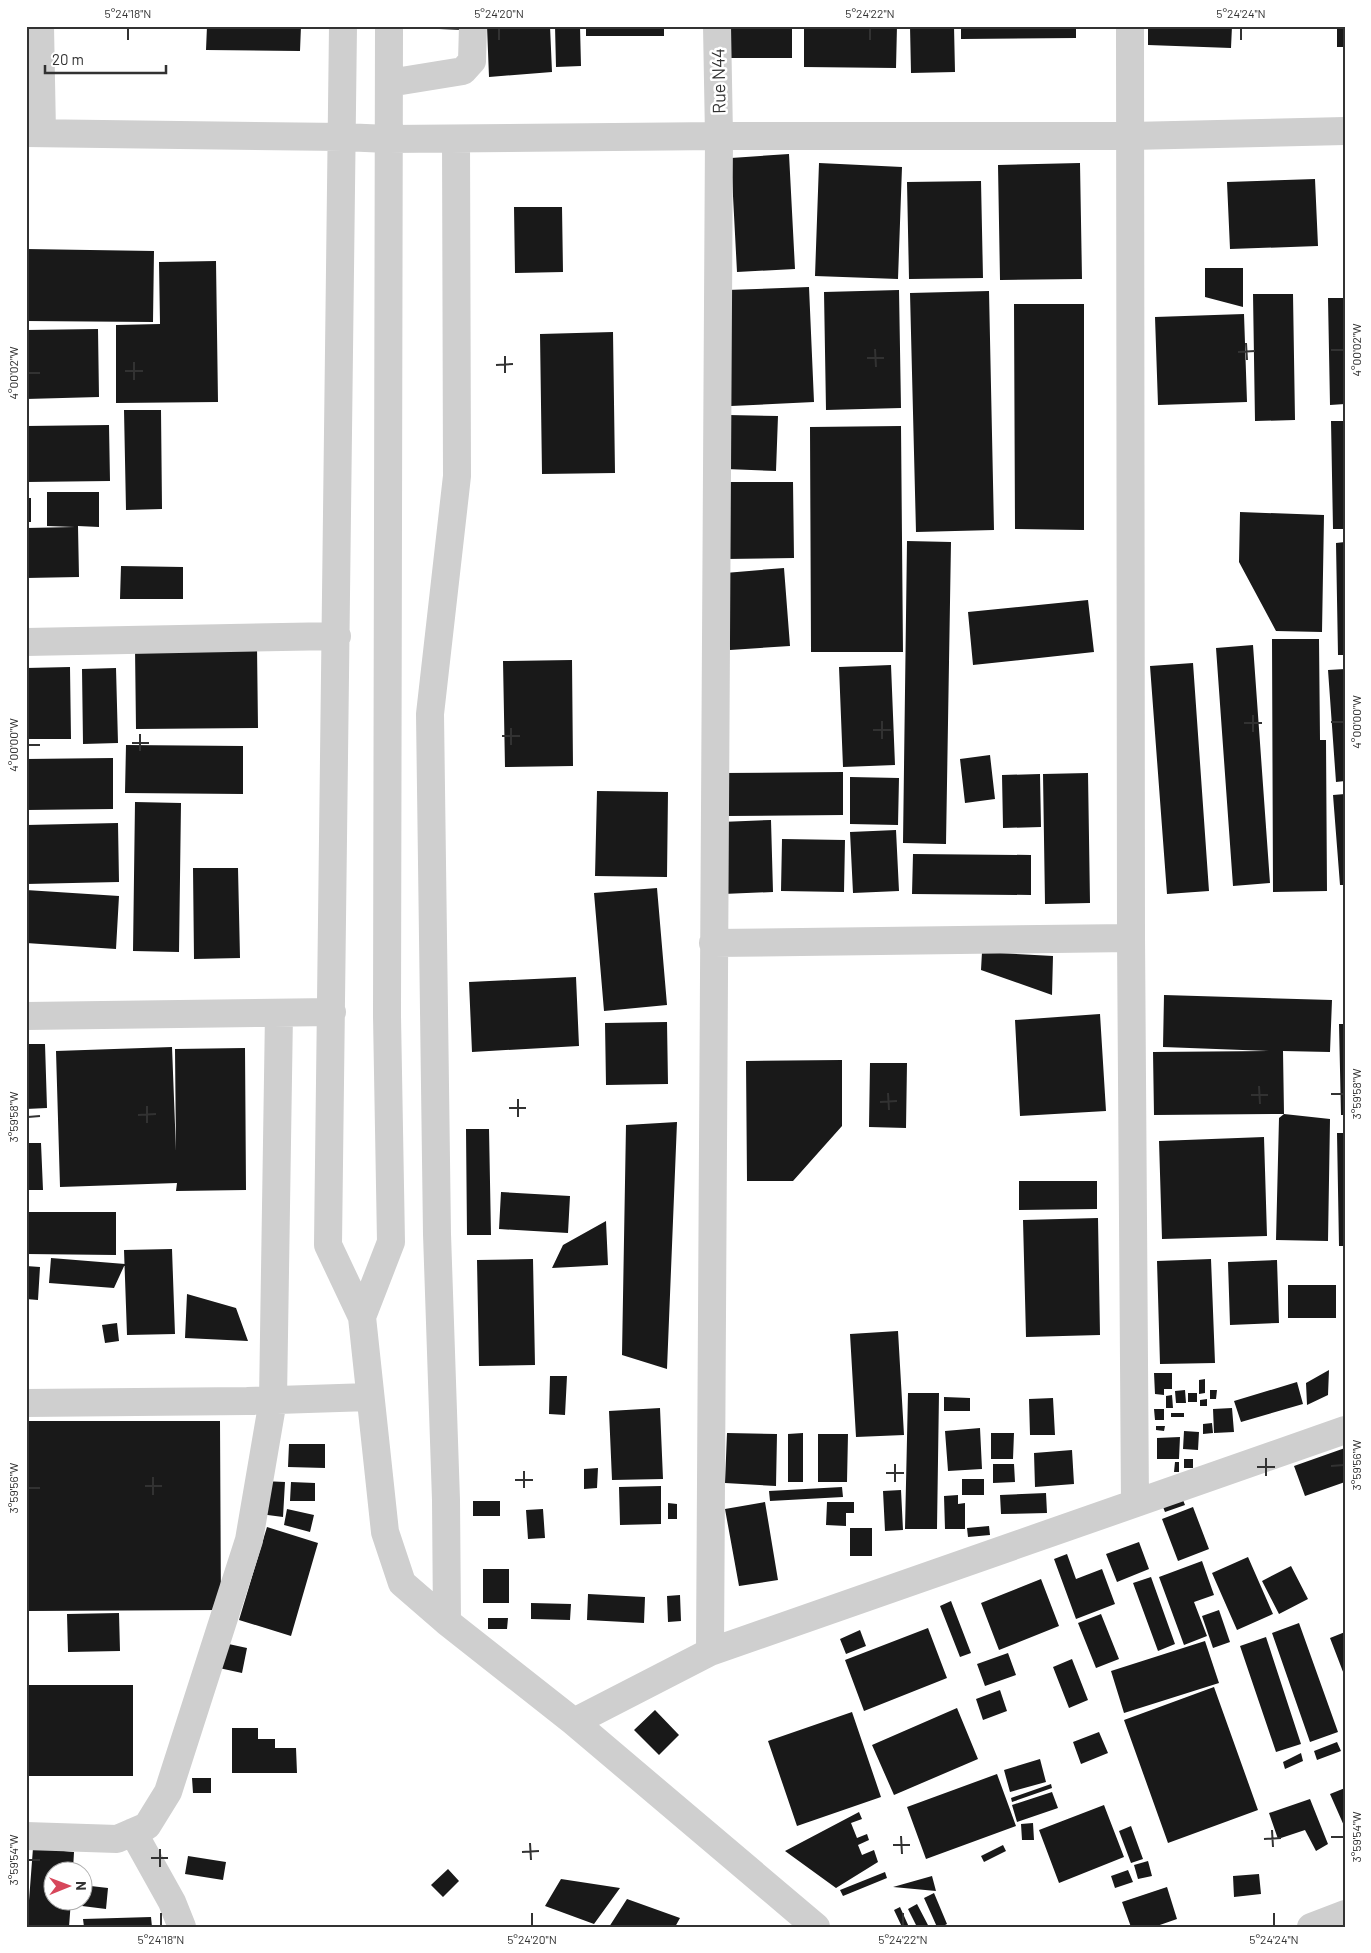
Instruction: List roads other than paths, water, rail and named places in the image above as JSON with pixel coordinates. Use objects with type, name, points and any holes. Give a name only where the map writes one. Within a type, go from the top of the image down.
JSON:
[{"type":"street","points":[[40,26],[34,133],[456,139],[719,136],[1131,136],[1345,131]]},
{"type":"street","points":[[343,26],[328,1246],[362,1317],[385,1532],[402,1583],[447,1622],[574,1722],[816,1927]]},
{"type":"street","points":[[362,1317],[391,1242],[388,1016],[389,26]]},
{"type":"street","points":[[388,82],[463,70],[472,61],[472,26]]},
{"type":"street","name":"Rue N44","points":[[710,1652],[719,136],[717,26]]},
{"type":"street","points":[[1130,26],[1131,938],[1135,1503]]},
{"type":"street","points":[[447,1622],[446,1500],[436,1224],[430,714],[457,476],[456,139]]},
{"type":"street","points":[[26,642],[337,636]]},
{"type":"street","points":[[713,943],[1131,938]]},
{"type":"street","points":[[26,1016],[332,1012]]},
{"type":"street","points":[[26,1836],[117,1839],[147,1826],[168,1792],[249,1540],[273,1400],[278,1013]]},
{"type":"street","points":[[26,1402],[273,1400],[370,1397]]},
{"type":"street","points":[[574,1722],[710,1652],[1345,1430]]},
{"type":"street","points":[[133,1832],[172,1902],[182,1927]]},
{"type":"street","points":[[1311,1927],[1345,1914]]}]
